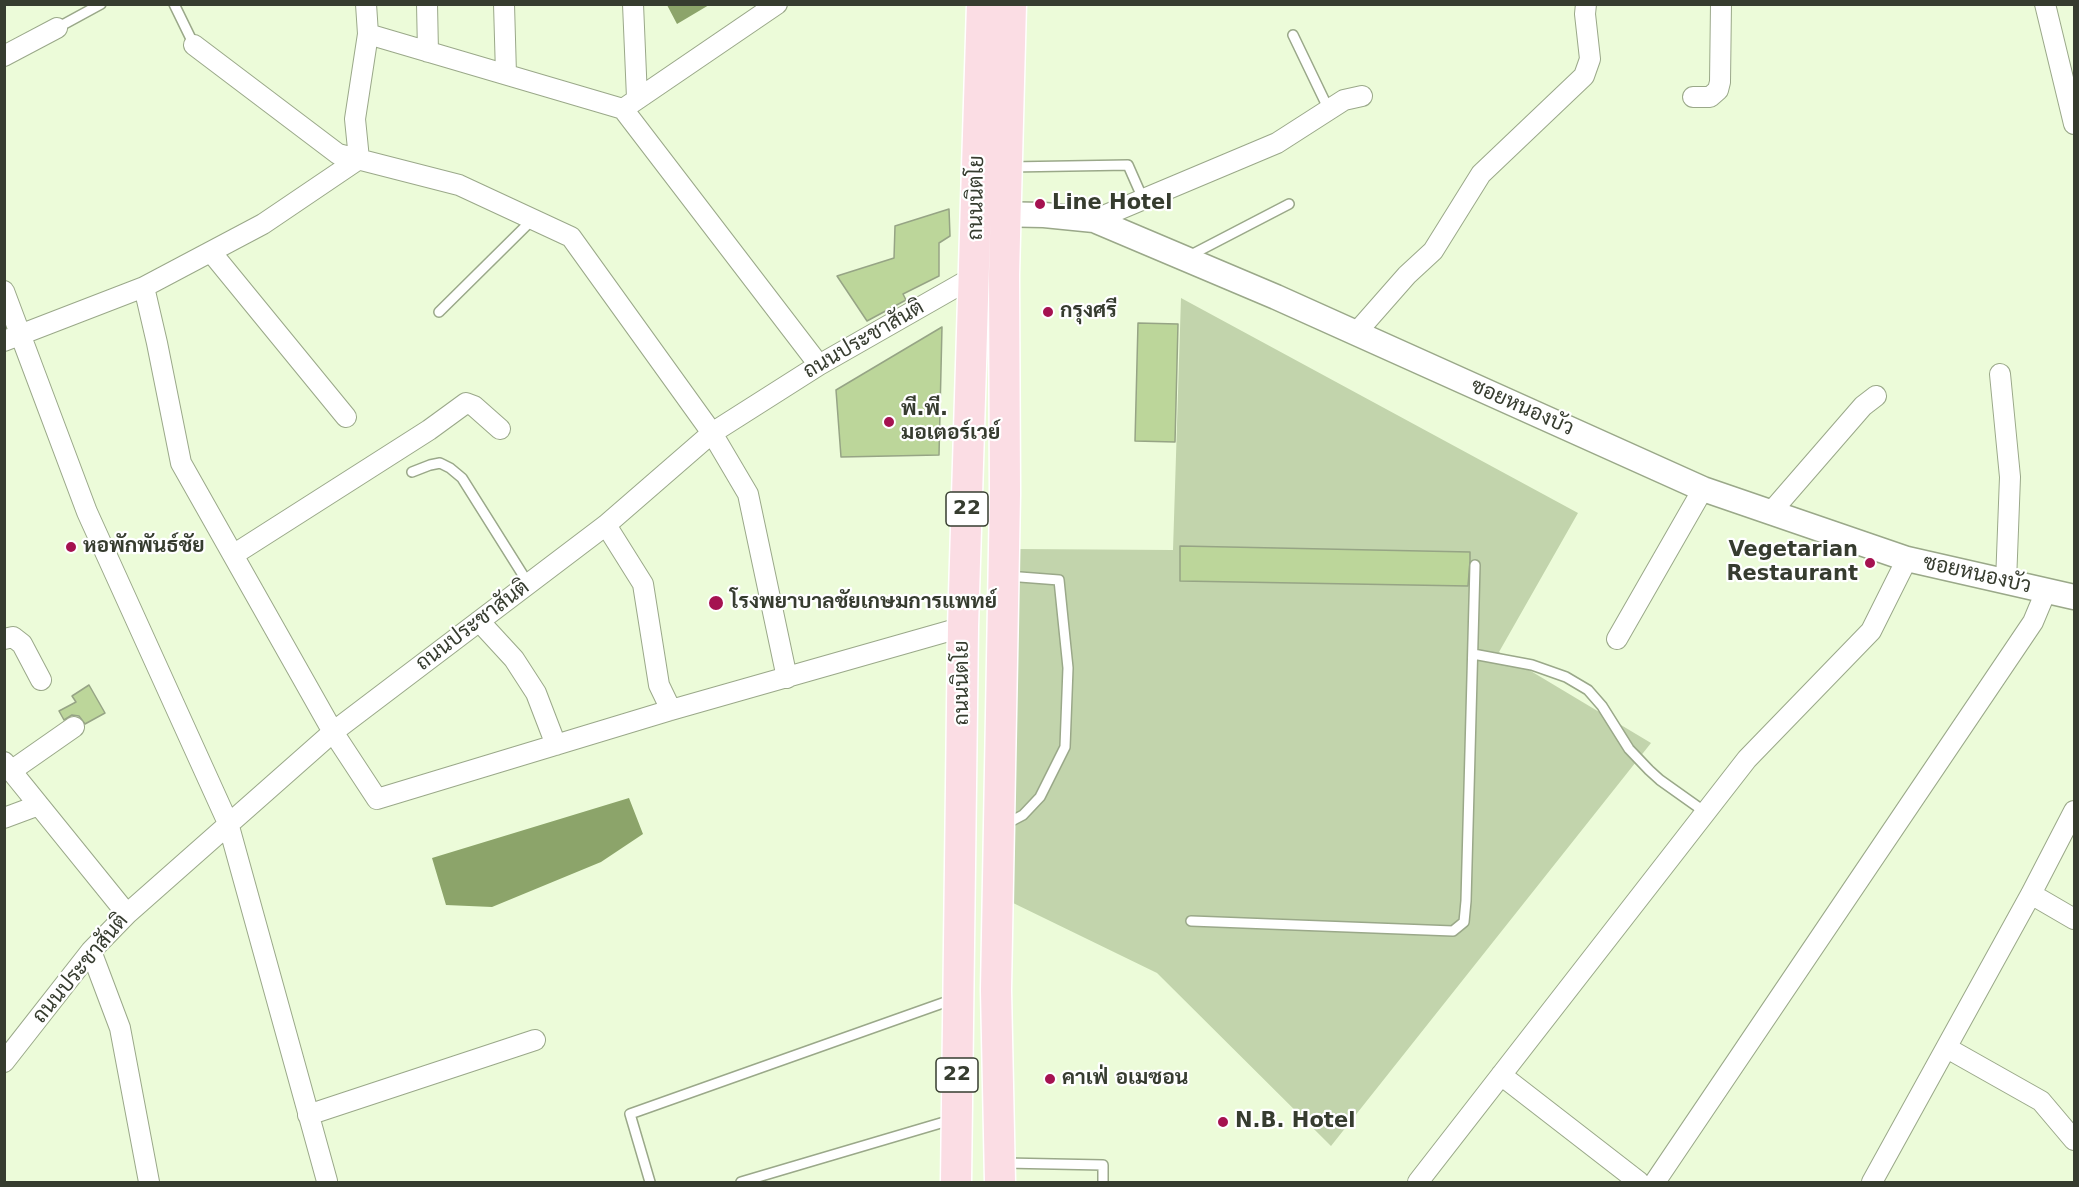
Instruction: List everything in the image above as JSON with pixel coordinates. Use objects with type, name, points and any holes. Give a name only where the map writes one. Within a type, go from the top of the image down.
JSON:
[{"type":"main road","name":"ถนนนิตโย","points":[[982,4],[977,214],[989,275],[1004,576],[1001,827],[996,990],[1000,1173]]},
{"type":"main road","name":"ถนนนิตโย","points":[[956,1182],[963,627],[989,275],[1006,214],[1011,4]]},
{"type":"main road","points":[[962,742],[1001,743]]},
{"type":"street","points":[[359,159],[355,120],[368,34],[366,4]]},
{"type":"street","points":[[427,4],[428,52]]},
{"type":"street","points":[[504,4],[506,74]]},
{"type":"street","points":[[633,4],[630,103],[819,365]]},
{"type":"street","points":[[368,34],[506,74],[630,103],[777,4]]},
{"type":"street","points":[[1356,333],[1407,275],[1433,251],[1481,174],[1584,76],[1590,59],[1586,4]]},
{"type":"street","points":[[1693,97],[1710,97],[1718,90],[1721,4]]},
{"type":"street","points":[[2045,4],[2074,124]]},
{"type":"street","points":[[6,51],[57,28]]},
{"type":"street","points":[[194,45],[339,154],[459,185],[571,237],[712,433],[748,494],[787,678]]},
{"type":"street","points":[[1094,220],[1277,143],[1344,100],[1362,96]]},
{"type":"street","points":[[13,338],[144,287],[263,224],[359,159]]},
{"type":"street","name":"ซอยหนองบัว","points":[[977,214],[1094,220],[1356,333],[1704,489],[1907,559],[2074,597]]},
{"type":"street","points":[[211,252],[346,417]]},
{"type":"street","name":"ถนนประชาสันติ","points":[[4,1062],[91,951],[127,914],[333,732],[606,525],[712,433],[819,365],[989,275]]},
{"type":"street","points":[[144,287],[181,463],[333,732],[377,799],[671,710],[963,627]]},
{"type":"street","points":[[4,291],[13,338],[87,512],[228,823],[327,1181]]},
{"type":"street","points":[[2000,375],[2010,477],[2006,582]]},
{"type":"street","points":[[1772,512],[1863,406],[1876,396]]},
{"type":"street","points":[[233,555],[429,430],[466,403],[474,406],[500,429]]},
{"type":"street","points":[[1617,639],[1704,489]]},
{"type":"street","points":[[606,525],[643,584],[659,685],[671,710]]},
{"type":"street","points":[[1418,1182],[1747,759],[1871,631],[1907,559]]},
{"type":"street","points":[[1655,1182],[2033,622],[2046,591]]},
{"type":"street","points":[[479,621],[514,659],[536,693],[556,745]]},
{"type":"street","points":[[4,639],[13,637],[22,644],[41,680]]},
{"type":"street","points":[[74,727],[8,766],[127,914]]},
{"type":"street","points":[[4,818],[39,804]]},
{"type":"street","points":[[1872,1182],[2031,894],[2074,811]]},
{"type":"street","points":[[2031,894],[2074,919]]},
{"type":"street","points":[[91,951],[120,1028],[149,1182]]},
{"type":"street","points":[[308,1115],[535,1040]]},
{"type":"street","points":[[1947,1048],[2041,1101],[2074,1140]]},
{"type":"street","points":[[1501,1075],[1639,1182]]},
{"type":"lane","points":[[57,28],[101,4]]},
{"type":"lane","points":[[174,4],[194,45]]},
{"type":"lane","points":[[1293,35],[1329,110]]},
{"type":"lane","points":[[1007,167],[1128,165],[1143,199]]},
{"type":"lane","points":[[1185,258],[1289,204]]},
{"type":"lane","points":[[439,312],[533,219]]},
{"type":"lane","points":[[412,472],[440,463],[462,478],[528,584]]},
{"type":"lane","points":[[1191,921],[1453,931],[1464,922],[1474,565]]},
{"type":"lane","points":[[1001,827],[1023,815],[1040,797],[1065,747],[1068,668],[1059,580],[1004,576]]},
{"type":"lane","points":[[1473,654],[1532,664],[1566,677],[1588,690],[1602,706],[1629,749],[1649,770],[1705,812]]},
{"type":"lane","points":[[650,1182],[630,1114],[958,998]]},
{"type":"lane","points":[[741,1182],[957,1119]]},
{"type":"lane","points":[[1000,1173],[1103,1165],[1103,1182]]},
{"type":"shaded area","points":[[667,5],[709,5],[677,24]]},
{"type":"shaded area","points":[[1181,298],[1578,513],[1499,652],[1651,743],[1331,1146],[1157,973],[1009,901],[1015,549],[1173,550]]},
{"type":"shaded area","points":[[629,798],[643,834],[601,862],[492,907],[446,905],[432,858]]},
{"type":"building","points":[[949,209],[950,236],[939,243],[939,276],[903,294],[906,300],[867,321],[837,276],[894,258],[895,226]]},
{"type":"building","points":[[1138,323],[1178,324],[1175,442],[1135,441]]},
{"type":"building","name":"พี.พี. มอเตอร์เวย์","points":[[942,327],[939,455],[841,457],[836,390]]},
{"type":"building","points":[[1180,546],[1470,552],[1468,586],[1180,581]]},
{"type":"building","points":[[89,685],[105,713],[85,724],[79,716],[72,715],[64,720],[59,711],[76,702],[72,696]]},
{"type":"place","name":"Line Hotel","points":[[1040,204]]},
{"type":"place","name":"กรุงศรี","points":[[1048,312]]},
{"type":"place","name":"พี.พี. มอเตอร์เวย์","points":[[889,422]]},
{"type":"place","name":"หอพักพันธ์ชัย","points":[[71,547]]},
{"type":"place","name":"Vegetarian Restaurant","points":[[1870,563]]},
{"type":"place","name":"โรงพยาบาลชัยเกษมการแพทย์","points":[[716,603]]},
{"type":"place","name":"คาเฟ่ อเมซอน","points":[[1050,1079]]},
{"type":"place","name":"N.B. Hotel","points":[[1223,1122]]}]
